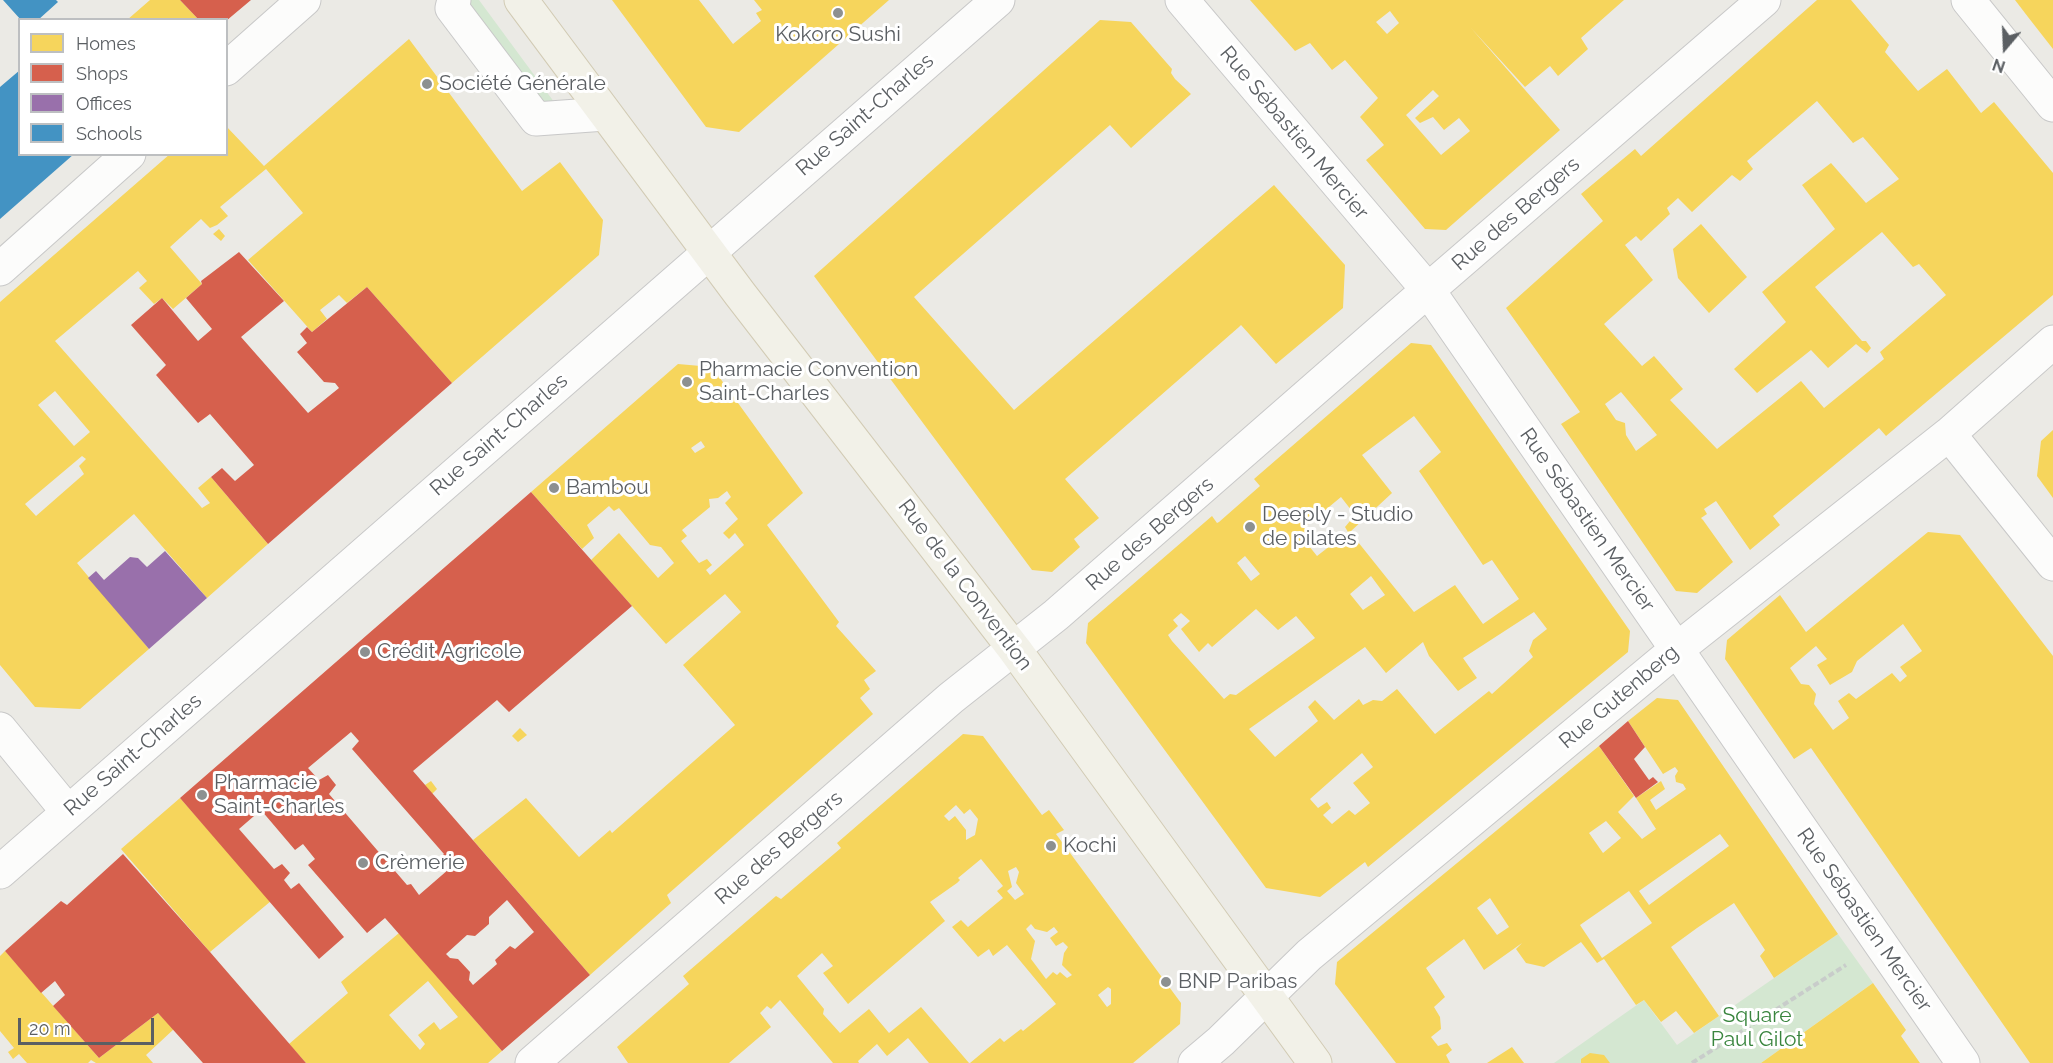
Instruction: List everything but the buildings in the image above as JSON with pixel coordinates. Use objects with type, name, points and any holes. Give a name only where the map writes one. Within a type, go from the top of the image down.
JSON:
[{"type":"main road","name":"Rue de la Convention","points":[[521,0],[708,251],[1015,650],[1315,1063]]},
{"type":"street","points":[[228,67],[304,0]]},
{"type":"street","points":[[454,0],[452,8],[536,119],[605,114]]},
{"type":"street","name":"Rue Saint-Charles","points":[[0,872],[998,0]]},
{"type":"street","name":"Rue Sébastien Mercier","points":[[1182,0],[1428,290],[1963,1063]]},
{"type":"street","name":"Rue des Bergers","points":[[532,1063],[951,698],[1015,650],[1764,0]]},
{"type":"street","points":[[1968,0],[2053,105]]},
{"type":"street","points":[[0,268],[127,156]]},
{"type":"street","name":"Rue Gutenberg","points":[[1195,1063],[1309,955],[1676,650],[1949,434],[2053,342]]},
{"type":"street","points":[[1949,434],[2053,564]]},
{"type":"street","points":[[0,729],[68,812]]},
{"type":"path","points":[[1692,1063],[1856,958]]},
{"type":"green space","points":[[468,0],[479,0],[557,106],[542,106],[466,4]]},
{"type":"green space","name":"Square Paul Gilot","points":[[1838,934],[1873,983],[1761,1063],[1554,1063],[1644,1000],[1677,1045]]},
{"type":"place","name":"Kokoro Sushi","points":[[838,13]]},
{"type":"place","name":"Société Générale","points":[[427,84]]},
{"type":"place","name":"Pharmacie Convention Saint-Charles","points":[[687,382]]},
{"type":"place","name":"Bambou","points":[[554,488]]},
{"type":"place","name":"Deeply - Studio de pilates","points":[[1250,527]]},
{"type":"place","name":"Crédit Agricole","points":[[365,652]]},
{"type":"place","name":"Pharmacie Saint-Charles","points":[[202,795]]},
{"type":"place","name":"Kochi","points":[[1051,846]]},
{"type":"place","name":"Crèmerie","points":[[363,863]]},
{"type":"place","name":"BNP Paribas","points":[[1166,982]]}]
